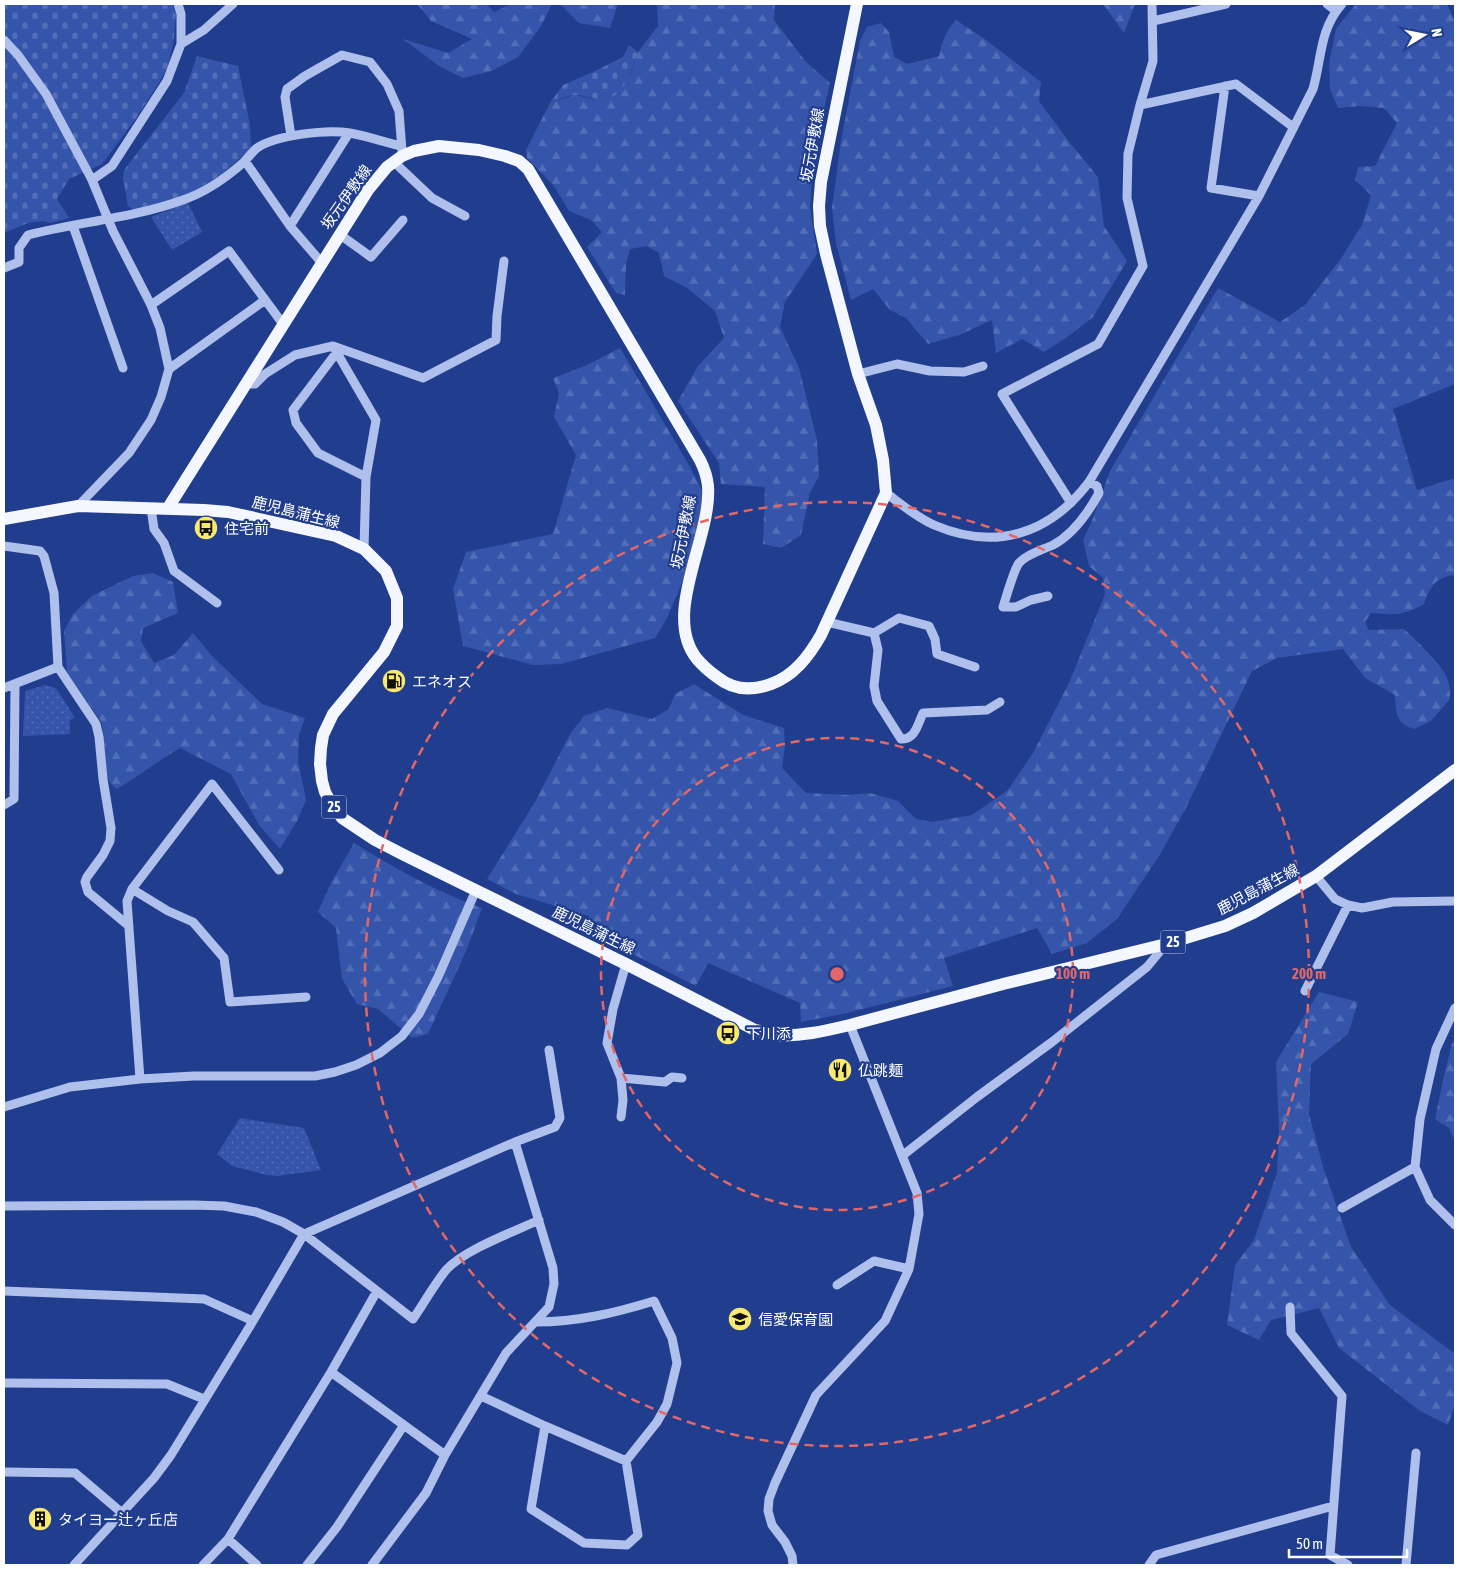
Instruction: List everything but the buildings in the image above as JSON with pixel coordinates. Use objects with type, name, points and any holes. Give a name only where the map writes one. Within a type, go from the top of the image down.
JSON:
[{"type":"main road","name":"坂元伊敷線","points":[[168,508],[321,262],[368,190],[387,167],[399,155],[439,146],[479,150],[505,156],[519,161],[528,169],[537,183],[700,460],[706,479],[707,500],[683,618],[689,645],[696,658],[707,670],[730,685],[743,689],[759,688],[780,681],[812,652],[886,493],[883,460],[876,425],[858,374],[820,226],[821,182],[857,4]]},
{"type":"main road","name":"鹿児島蒲生線","points":[[4,519],[78,506],[168,508],[228,512],[336,536],[364,550],[386,571],[397,598],[396,626],[384,652],[333,714],[323,735],[320,748],[320,764],[325,792],[342,818],[356,829],[404,855],[626,964],[755,1030],[773,1035],[824,1031],[850,1025],[1003,984],[1166,944],[1225,926],[1253,913],[1316,876],[1455,770]]},
{"type":"street","points":[[92,180],[112,166],[168,81],[181,44],[181,14],[178,4]]},
{"type":"street","points":[[181,44],[204,30],[233,4]]},
{"type":"street","points":[[1071,503],[1002,394],[1098,344],[1143,266],[1127,198],[1128,154],[1153,61],[1152,4]]},
{"type":"street","points":[[1153,21],[1226,4]]},
{"type":"street","points":[[886,493],[934,525],[961,534],[985,538],[1005,537],[1029,530],[1054,517],[1071,503],[1089,482],[1259,196],[1313,89],[1318,72],[1324,35],[1339,7],[1327,4]]},
{"type":"street","points":[[4,40],[18,55],[46,94],[92,180],[113,231],[151,304],[160,328],[169,369],[161,397],[151,420],[129,453],[78,506]]},
{"type":"street","points":[[291,136],[285,97],[287,89],[313,71],[342,55],[370,62],[387,84],[398,111],[399,155]]},
{"type":"street","points":[[1140,105],[1236,84],[1293,127]]},
{"type":"street","points":[[1225,86],[1211,188],[1259,196]]},
{"type":"street","points":[[4,268],[19,262],[19,248],[28,235],[127,216],[185,200],[218,183],[245,161],[256,149],[291,136],[318,133],[349,133],[399,155],[432,198],[465,216]]},
{"type":"street","points":[[290,226],[349,133]]},
{"type":"street","points":[[245,161],[290,226],[321,262]]},
{"type":"street","points":[[339,234],[371,257],[403,220]]},
{"type":"street","points":[[73,226],[123,368]]},
{"type":"street","points":[[151,304],[229,251],[283,324]]},
{"type":"street","points":[[246,384],[255,384],[266,374],[295,355],[335,349],[423,378],[496,340],[504,261]]},
{"type":"street","points":[[169,369],[265,300]]},
{"type":"street","points":[[335,349],[376,420],[366,477],[364,550]]},
{"type":"street","points":[[335,349],[293,410],[296,423],[318,454],[366,477]]},
{"type":"street","points":[[858,374],[897,364],[930,371],[964,372],[983,366]]},
{"type":"street","points":[[1048,596],[1031,600],[1016,607],[1003,607],[1018,564],[1029,556],[1055,544],[1072,531],[1089,510],[1099,493],[1097,486],[1089,482]]},
{"type":"street","points":[[151,508],[154,529],[164,543],[174,571],[217,603]]},
{"type":"street","points":[[4,546],[40,551],[44,556],[54,593],[58,667],[96,724],[99,737],[110,821],[110,841],[103,855],[87,877],[88,892],[129,926]]},
{"type":"street","points":[[827,622],[874,633],[899,618],[929,626],[935,639],[938,654],[974,667]]},
{"type":"street","points":[[874,633],[878,650],[874,686],[877,700],[901,740],[906,740],[913,736],[924,713],[987,710],[1000,702]]},
{"type":"street","points":[[4,688],[58,667]]},
{"type":"street","points":[[4,805],[14,799],[15,684]]},
{"type":"street","points":[[140,1079],[127,901],[132,888],[212,784],[279,870]]},
{"type":"street","points":[[1316,876],[1335,899],[1348,905],[1362,908],[1393,902],[1455,901]]},
{"type":"street","points":[[132,888],[168,911],[194,922],[224,958],[230,1002],[306,997]]},
{"type":"street","points":[[4,1107],[70,1087],[140,1079],[194,1076],[314,1076],[356,1065],[380,1053],[402,1036],[419,1014],[438,977],[476,890]]},
{"type":"street","points":[[1305,991],[1348,905]]},
{"type":"street","points":[[902,1156],[1147,967],[1166,944]]},
{"type":"street","points":[[621,1117],[624,1100],[621,1078],[607,1043],[626,964]]},
{"type":"street","points":[[1455,1008],[1436,1049],[1420,1119],[1415,1167],[1430,1200],[1455,1225]]},
{"type":"street","points":[[793,1565],[792,1556],[785,1542],[772,1525],[768,1511],[769,1499],[816,1395],[885,1320],[909,1269],[919,1214],[918,1192],[850,1025]]},
{"type":"street","points":[[74,1565],[154,1478],[171,1455],[304,1234],[514,1142],[555,1127],[560,1118],[549,1050]]},
{"type":"street","points":[[621,1078],[665,1082],[672,1077],[682,1078]]},
{"type":"street","points":[[372,1565],[426,1493],[445,1455],[506,1353],[549,1307],[554,1284],[553,1268],[514,1142]]},
{"type":"street","points":[[1342,1208],[1415,1167]]},
{"type":"street","points":[[4,1206],[224,1206],[256,1212],[282,1222],[304,1234],[413,1319],[446,1270],[457,1261],[468,1253],[539,1220]]},
{"type":"street","points":[[837,1285],[874,1261],[909,1269]]},
{"type":"street","points":[[4,1291],[204,1299],[253,1321]]},
{"type":"street","points":[[202,1565],[228,1539],[331,1372],[377,1291]]},
{"type":"street","points":[[536,1322],[556,1322],[599,1316],[654,1301],[672,1338],[677,1363],[667,1404],[657,1422],[626,1461],[638,1534],[627,1545],[584,1543],[531,1509],[545,1426]]},
{"type":"street","points":[[1290,1307],[1291,1333],[1342,1396],[1330,1555],[1348,1565]]},
{"type":"street","points":[[331,1372],[445,1455]]},
{"type":"street","points":[[4,1383],[167,1384],[204,1399]]},
{"type":"street","points":[[482,1396],[626,1461]]},
{"type":"street","points":[[307,1565],[337,1527],[404,1425]]},
{"type":"street","points":[[1406,1565],[1416,1453]]},
{"type":"street","points":[[4,1472],[75,1473],[122,1513]]},
{"type":"street","points":[[1148,1565],[1156,1555],[1333,1506]]},
{"type":"street","points":[[228,1539],[257,1565]]},
{"type":"green space","points":[[4,4],[172,4],[176,14],[174,38],[168,66],[137,117],[102,164],[69,179],[57,199],[69,218],[50,223],[43,221],[28,223],[4,233]]},
{"type":"green space","points":[[417,4],[486,4],[494,12],[511,4],[552,4],[541,26],[518,57],[491,71],[463,78],[439,66],[403,39],[448,53],[472,39],[431,21]]},
{"type":"green space","points":[[560,4],[618,4],[610,28],[579,23]]},
{"type":"green space","points":[[657,4],[775,4],[774,20],[806,62],[830,83],[813,157],[810,208],[817,254],[785,302],[780,327],[799,368],[817,440],[819,476],[810,493],[801,535],[781,548],[763,544],[765,487],[721,484],[719,463],[678,401],[698,366],[724,338],[715,311],[687,288],[664,276],[659,253],[647,246],[630,249],[626,264],[625,295],[616,293],[587,247],[602,232],[591,220],[569,211],[554,186],[527,158],[526,150],[550,103],[575,95],[594,99],[630,75],[638,52],[658,26]]},
{"type":"green space","points":[[1103,4],[1135,4],[1124,33]]},
{"type":"green space","points":[[1356,4],[1447,4],[1455,22],[1455,384],[1393,409],[1417,490],[1455,478],[1455,575],[1442,578],[1434,584],[1424,604],[1417,608],[1399,614],[1371,613],[1365,622],[1369,630],[1404,629],[1443,671],[1449,685],[1450,699],[1431,721],[1414,729],[1403,724],[1396,712],[1395,695],[1365,678],[1343,649],[1277,658],[1252,671],[1185,810],[1159,856],[1117,919],[1087,943],[1052,954],[1037,928],[944,958],[953,986],[847,1013],[801,1022],[800,1003],[708,963],[696,986],[593,934],[589,916],[516,894],[487,879],[535,802],[570,734],[584,716],[607,708],[652,719],[669,709],[675,694],[694,684],[743,715],[784,728],[785,746],[782,768],[806,793],[849,795],[870,793],[898,801],[916,819],[932,822],[972,815],[1008,790],[1033,753],[1069,683],[1105,594],[1103,578],[1089,566],[1083,540],[1110,471],[1218,288],[1280,322],[1305,305],[1342,257],[1362,225],[1371,195],[1355,180],[1358,167],[1375,166],[1397,123],[1384,108],[1360,106],[1338,108],[1330,89],[1329,64],[1336,29]]},
{"type":"green space","points":[[956,20],[986,40],[1041,82],[1039,101],[1098,177],[1104,226],[1127,261],[1093,317],[1044,352],[1022,339],[996,353],[992,320],[959,335],[928,344],[906,318],[890,310],[873,289],[851,300],[836,243],[832,207],[841,141],[860,41],[867,27],[881,23],[889,32],[894,57],[907,64],[939,56],[945,36]]},
{"type":"green space","points":[[629,45],[638,52],[627,80],[613,97],[595,99],[573,95],[550,103],[563,85],[623,57]]},
{"type":"green space","points":[[197,56],[238,66],[250,125],[251,149],[221,175],[187,195],[135,211],[128,206],[123,178],[124,170],[184,93]]},
{"type":"green space","points":[[188,203],[202,232],[172,250],[151,217]]},
{"type":"green space","points":[[620,348],[690,467],[702,491],[706,519],[693,557],[667,618],[655,638],[561,664],[533,665],[463,646],[453,589],[466,552],[553,534],[576,455],[554,417],[559,393],[553,378],[585,366]]},
{"type":"green space","points":[[153,573],[173,582],[178,613],[143,628],[141,641],[154,663],[174,655],[193,633],[212,656],[262,704],[305,718],[299,735],[298,761],[306,800],[297,821],[280,849],[259,825],[231,774],[180,748],[117,789],[106,776],[102,723],[67,672],[64,631],[73,614],[92,596],[133,576]]},
{"type":"green space","points":[[45,685],[56,688],[75,718],[70,720],[70,734],[23,736],[25,691]]},
{"type":"green space","points":[[354,843],[416,879],[482,908],[467,949],[428,1034],[412,1038],[378,1009],[357,1004],[342,979],[336,928],[318,912],[331,883]]},
{"type":"green space","points":[[1319,992],[1358,1002],[1348,1034],[1311,1064],[1309,1114],[1324,1170],[1351,1247],[1390,1305],[1455,1354],[1455,1404],[1448,1425],[1420,1411],[1339,1348],[1319,1308],[1271,1320],[1259,1340],[1227,1325],[1235,1265],[1254,1240],[1277,1173],[1279,1130],[1276,1062]]},
{"type":"green space","points":[[1455,1039],[1455,1142],[1449,1128],[1435,1119],[1452,1043]]},
{"type":"green space","points":[[240,1118],[304,1128],[321,1170],[277,1176],[232,1166],[217,1154]]},
{"type":"place","name":"住宅前","points":[[206,528]]},
{"type":"place","name":"エネオス","points":[[394,681]]},
{"type":"place","name":"下川添","points":[[728,1033]]},
{"type":"place","name":"仏跳麺","points":[[840,1070]]},
{"type":"place","name":"信愛保育園","points":[[740,1319]]},
{"type":"place","name":"タイヨー辻ヶ丘店","points":[[40,1519]]}]
